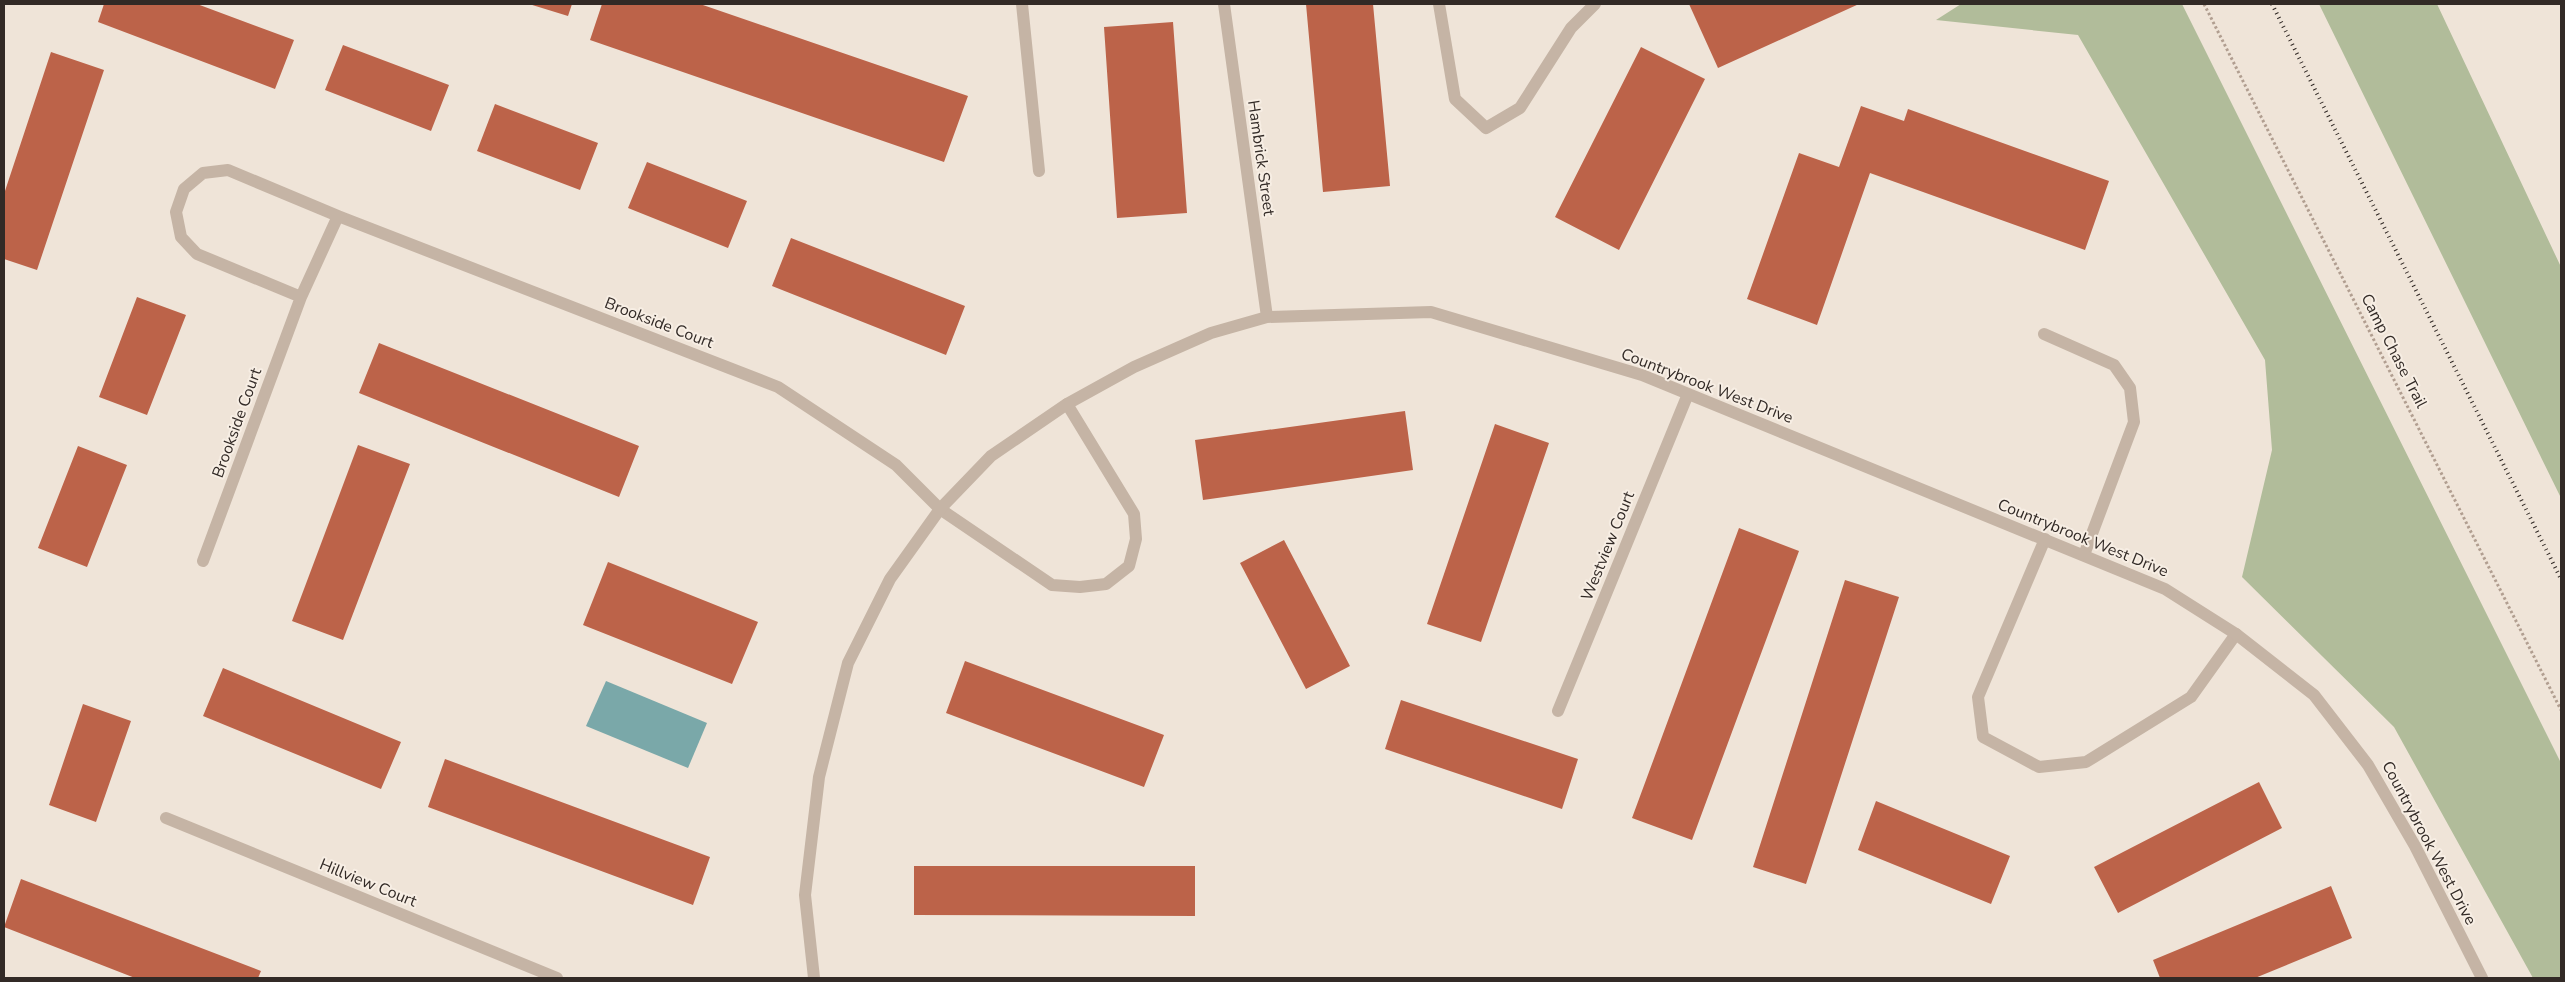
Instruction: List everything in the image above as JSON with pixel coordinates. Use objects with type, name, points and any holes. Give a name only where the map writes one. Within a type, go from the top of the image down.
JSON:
[{"type":"street","points":[[1022,4],[1039,171]]},
{"type":"street","name":"Hambrick Street","points":[[1224,4],[1267,317]]},
{"type":"street","points":[[1439,4],[1455,99],[1486,128],[1520,108],[1571,28],[1595,4]]},
{"type":"street","name":"Brookside Court","points":[[301,297],[197,254],[181,237],[176,212],[184,189],[203,173],[228,170],[338,216],[778,387],[896,465],[940,509],[1052,585],[1080,587],[1106,584],[1129,566],[1136,539],[1134,514],[1067,404]]},
{"type":"street","name":"Brookside Court","points":[[203,560],[301,297],[338,216]]},
{"type":"street","name":"Countrybrook West Drive","points":[[814,978],[805,895],[819,777],[848,663],[890,579],[940,509],[991,456],[1067,404],[1134,367],[1211,333],[1267,317],[1431,312],[1642,375],[2166,589],[2236,634],[2314,695],[2368,765],[2415,846],[2481,978]]},
{"type":"street","points":[[2044,334],[2114,365],[2130,388],[2134,422],[2084,555]]},
{"type":"street","name":"Westview Court","points":[[1558,711],[1688,394]]},
{"type":"street","points":[[2045,540],[1978,697],[1982,737],[2039,767],[2086,762],[2191,697],[2236,634]]},
{"type":"street","name":"Hillview Court","points":[[166,818],[557,978]]},
{"type":"path","name":"Camp Chase Trail","points":[[2204,4],[2561,710]]},
{"type":"green space","points":[[1961,4],[2182,4],[2561,763],[2561,978],[2533,978],[2394,727],[2242,577],[2272,450],[2265,360],[2078,35],[1936,20]]},
{"type":"green space","points":[[2319,4],[2437,4],[2561,267],[2561,498]]},
{"type":"water","points":[[606,681],[707,723],[688,768],[586,726]]},
{"type":"building","points":[[104,4],[197,4],[294,40],[275,89],[98,22]]},
{"type":"building","points":[[529,4],[572,4],[568,16]]},
{"type":"building","points":[[602,4],[700,4],[968,96],[944,162],[590,40]]},
{"type":"building","points":[[1306,4],[1373,4],[1390,186],[1323,192]]},
{"type":"building","points":[[1689,4],[1859,4],[1718,68]]},
{"type":"building","points":[[1173,22],[1187,213],[1117,218],[1104,27]]},
{"type":"building","points":[[343,45],[449,85],[431,131],[325,90]]},
{"type":"building","points":[[1641,47],[1705,79],[1619,250],[1555,217]]},
{"type":"building","points":[[51,52],[104,70],[37,270],[4,259],[4,194]]},
{"type":"building","points":[[495,104],[598,143],[580,190],[477,151]]},
{"type":"building","points":[[1861,106],[1904,121],[1908,109],[2109,181],[2085,250],[1870,173],[1817,325],[1747,299],[1799,153],[1839,167]]},
{"type":"building","points":[[647,162],[747,201],[728,248],[628,208]]},
{"type":"building","points":[[791,238],[965,306],[946,355],[772,286]]},
{"type":"building","points":[[137,297],[186,315],[147,415],[99,397]]},
{"type":"building","points":[[379,343],[639,446],[619,497],[359,393]]},
{"type":"building","points":[[1405,411],[1413,470],[1203,500],[1195,440]]},
{"type":"building","points":[[1495,424],[1549,443],[1481,642],[1427,624]]},
{"type":"building","points":[[358,445],[410,464],[343,640],[292,621]]},
{"type":"building","points":[[78,446],[127,465],[87,567],[38,548]]},
{"type":"building","points":[[1739,528],[1799,551],[1692,840],[1632,818]]},
{"type":"building","points":[[1284,540],[1350,666],[1306,689],[1240,563]]},
{"type":"building","points":[[608,562],[758,622],[732,684],[583,625]]},
{"type":"building","points":[[1845,580],[1899,597],[1806,884],[1753,867]]},
{"type":"building","points":[[965,661],[1164,735],[1144,787],[946,713]]},
{"type":"building","points":[[223,668],[401,742],[381,789],[203,716]]},
{"type":"building","points":[[1401,700],[1578,759],[1562,809],[1385,749]]},
{"type":"building","points":[[83,704],[131,721],[96,822],[49,805]]},
{"type":"building","points":[[445,759],[710,857],[693,905],[428,807]]},
{"type":"building","points":[[2259,782],[2282,828],[2118,913],[2094,867]]},
{"type":"building","points":[[1876,801],[2010,856],[1991,904],[1858,850]]},
{"type":"building","points":[[914,866],[1195,866],[1195,916],[914,915]]},
{"type":"building","points":[[21,879],[261,971],[258,978],[135,978],[4,927]]},
{"type":"building","points":[[2331,886],[2352,938],[2255,978],[2160,978],[2153,960]]},
{"type":"railway","points":[[2272,4],[2561,579]]}]
